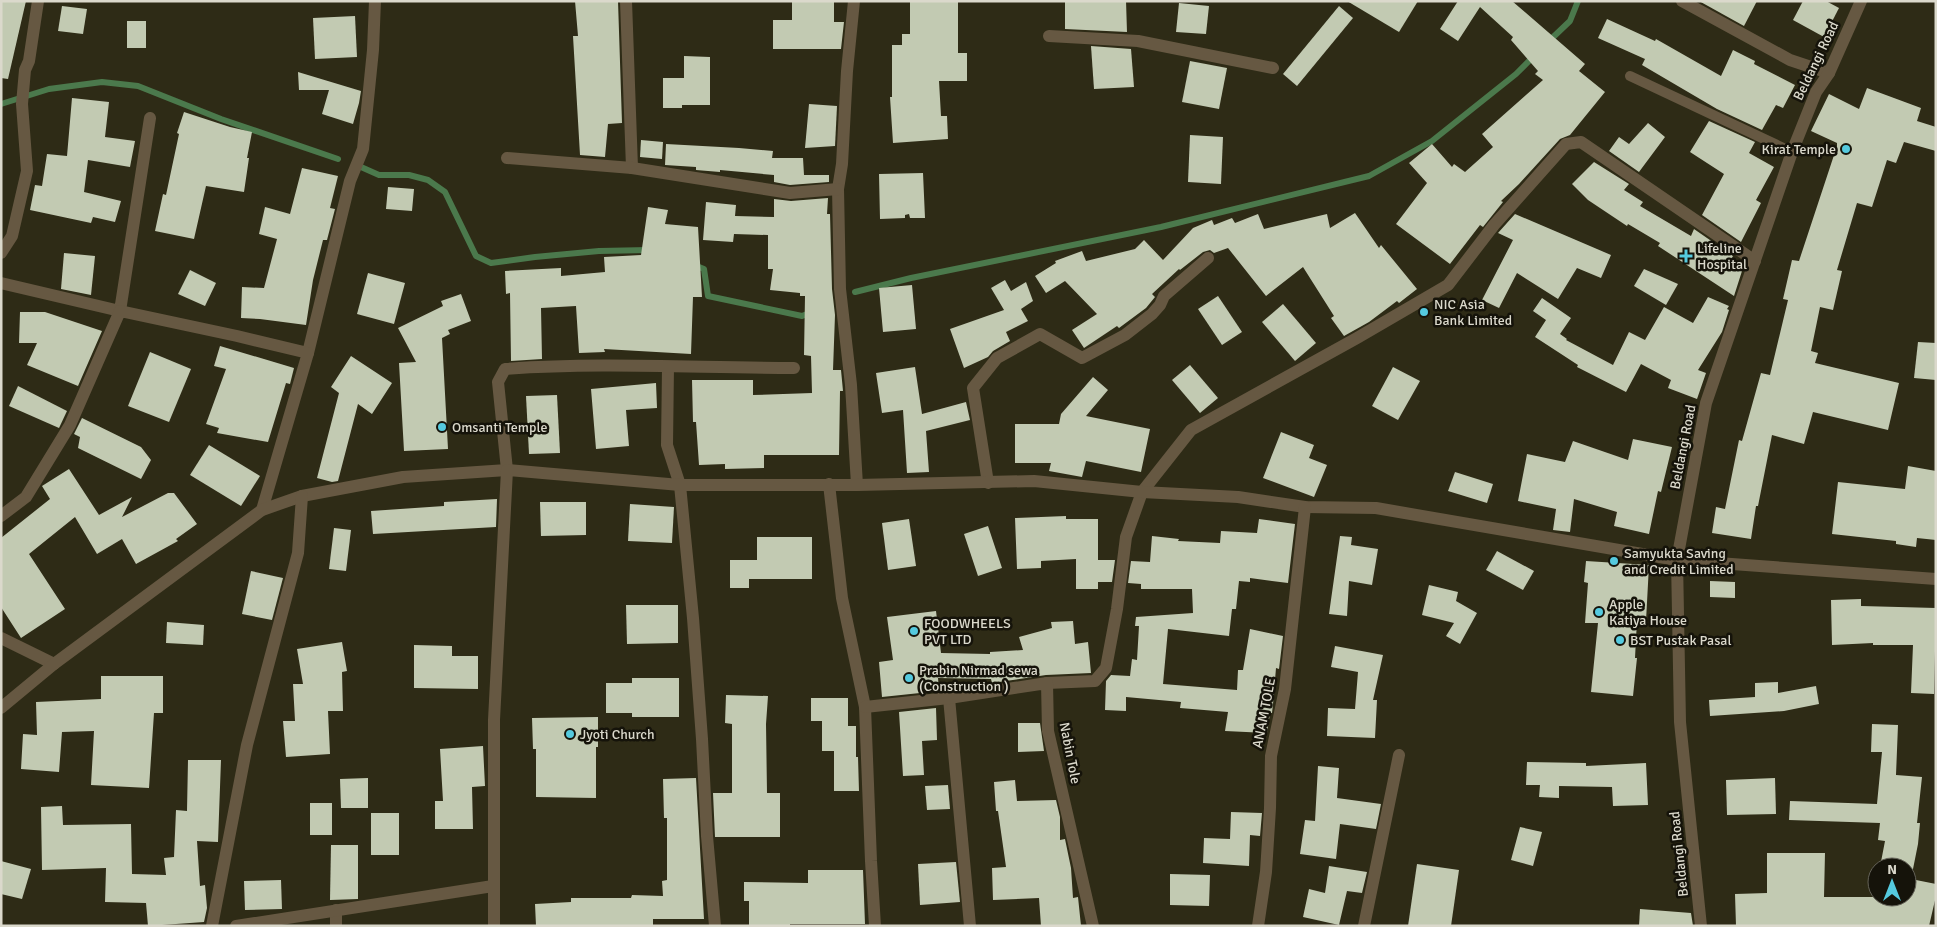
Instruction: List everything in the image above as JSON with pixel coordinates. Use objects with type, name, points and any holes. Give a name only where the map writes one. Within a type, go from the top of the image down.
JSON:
[{"type":"street","points":[[1,253],[12,236],[27,171],[22,104],[25,70],[29,60],[38,1]]},
{"type":"street","points":[[262,510],[308,353],[350,181],[363,149],[374,50],[375,1]]},
{"type":"street","points":[[626,1],[632,168]]},
{"type":"street","points":[[854,1],[847,71],[842,164],[838,189],[840,289],[850,385],[857,485]]},
{"type":"street","points":[[1682,1],[1790,60],[1829,73]]},
{"type":"street","name":"Beldangi Road","points":[[1701,926],[1680,722],[1677,560],[1706,403],[1792,152],[1816,92],[1829,73],[1861,1]]},
{"type":"street","points":[[1048,36],[1138,41],[1273,68]]},
{"type":"street","points":[[1,516],[26,497],[70,425],[120,311],[150,118]]},
{"type":"street","points":[[865,707],[949,698],[1047,683],[1096,681],[1106,668],[1117,609],[1126,537],[1142,492],[1191,430],[1448,285],[1494,225],[1566,144],[1581,142],[1755,262]]},
{"type":"street","points":[[507,158],[632,168],[790,192],[838,189]]},
{"type":"street","points":[[988,482],[972,388],[997,358],[1040,334],[1082,358],[1125,335],[1152,314],[1160,305],[1164,296],[1208,258]]},
{"type":"street","points":[[1,283],[308,353]]},
{"type":"street","points":[[494,926],[494,720],[507,470],[498,382],[506,369],[578,364],[794,368]]},
{"type":"street","points":[[668,367],[667,445],[680,485],[702,730],[707,836],[715,926]]},
{"type":"street","points":[[1,708],[54,664],[262,510],[302,496],[404,477],[507,470],[680,485],[857,485],[1034,481],[1142,492],[1238,497],[1305,507],[1376,508],[1677,560],[1936,578]]},
{"type":"street","points":[[829,484],[842,598],[865,707],[870,861],[876,926]]},
{"type":"street","points":[[212,926],[247,745],[298,553],[302,496]]},
{"type":"street","name":"ANAM TOLE","points":[[1258,926],[1266,872],[1271,756],[1285,689],[1305,507]]},
{"type":"street","points":[[1,638],[54,664]]},
{"type":"street","name":"Nabin Tole","points":[[1047,683],[1048,732],[1093,926]]},
{"type":"street","points":[[949,698],[970,926]]},
{"type":"street","points":[[1364,926],[1399,755]]},
{"type":"street","points":[[236,926],[493,886]]},
{"type":"street","points":[[336,910],[336,926]]},
{"type":"lane","points":[[1630,76],[1792,152]]},
{"type":"building","points":[[1,1],[26,1],[8,79],[1,78]]},
{"type":"building","points":[[575,1],[618,1],[622,123],[608,124],[605,157],[580,155],[573,36],[578,36]]},
{"type":"building","points":[[792,1],[834,1],[834,22],[844,22],[841,49],[773,49],[773,20],[792,20]]},
{"type":"building","points":[[910,1],[958,1],[958,53],[967,53],[967,81],[939,81],[941,116],[947,116],[948,139],[893,143],[890,97],[892,97],[892,45],[902,45],[902,34],[910,34]]},
{"type":"building","points":[[1065,1],[1126,1],[1127,32],[1065,29]]},
{"type":"building","points":[[1347,1],[1418,1],[1399,32]]},
{"type":"building","points":[[1458,1],[1512,1],[1585,64],[1579,71],[1605,92],[1570,135],[1560,139],[1501,201],[1503,202],[1483,227],[1480,225],[1450,264],[1396,224],[1427,183],[1409,163],[1432,144],[1452,167],[1454,164],[1465,172],[1493,147],[1482,134],[1543,80],[1535,74],[1538,71],[1511,40],[1513,37],[1480,7],[1458,41],[1440,29]]},
{"type":"building","points":[[1699,1],[1757,1],[1744,26]]},
{"type":"building","points":[[1803,1],[1826,1],[1839,8],[1824,37],[1793,20]]},
{"type":"building","points":[[1179,3],[1209,6],[1206,34],[1176,32]]},
{"type":"building","points":[[62,6],[87,9],[83,34],[58,31]]},
{"type":"building","points":[[1339,6],[1353,18],[1297,86],[1283,74]]},
{"type":"building","points":[[355,16],[357,57],[315,59],[313,18]]},
{"type":"building","points":[[1607,19],[1655,41],[1656,39],[1721,76],[1733,50],[1755,61],[1754,64],[1795,85],[1783,108],[1776,105],[1762,130],[1717,109],[1642,65],[1645,59],[1598,38]]},
{"type":"building","points":[[127,21],[146,21],[146,48],[127,48]]},
{"type":"building","points":[[1091,46],[1131,49],[1134,87],[1094,89]]},
{"type":"building","points":[[684,56],[710,57],[710,105],[682,105],[682,108],[663,108],[663,78],[684,78]]},
{"type":"building","points":[[1190,61],[1227,68],[1219,109],[1182,102]]},
{"type":"building","points":[[298,72],[361,91],[353,124],[322,114],[329,90],[299,90]]},
{"type":"building","points":[[1867,88],[1921,108],[1917,121],[1936,127],[1936,151],[1904,142],[1896,163],[1887,160],[1872,207],[1857,203],[1837,270],[1842,271],[1833,310],[1820,307],[1811,351],[1818,353],[1815,363],[1899,383],[1888,430],[1813,412],[1804,444],[1772,435],[1758,506],[1756,506],[1751,539],[1712,533],[1716,507],[1725,509],[1739,440],[1742,441],[1761,373],[1770,375],[1788,300],[1783,299],[1792,260],[1799,261],[1837,146],[1837,143],[1811,131],[1829,94],[1859,109]]},
{"type":"building","points":[[72,98],[109,102],[105,137],[135,141],[130,167],[88,160],[84,192],[121,201],[115,222],[93,217],[91,223],[30,210],[35,185],[42,186],[47,154],[67,156]]},
{"type":"building","points":[[809,104],[837,106],[835,146],[805,148]]},
{"type":"building","points":[[184,112],[252,132],[247,158],[249,158],[244,192],[206,186],[194,239],[155,231],[163,194],[166,195],[179,134],[177,133]]},
{"type":"building","points":[[1709,121],[1755,142],[1749,153],[1774,167],[1756,200],[1761,203],[1741,242],[1702,215],[1724,174],[1690,152]]},
{"type":"building","points":[[1648,123],[1665,137],[1639,172],[1609,151],[1619,137],[1629,144]]},
{"type":"building","points":[[1190,135],[1223,137],[1221,184],[1188,182]]},
{"type":"building","points":[[641,140],[663,142],[662,159],[640,157]]},
{"type":"building","points":[[666,144],[773,151],[772,158],[803,158],[804,175],[829,175],[829,182],[790,185],[774,182],[774,175],[720,170],[720,172],[696,170],[696,167],[665,165]]},
{"type":"building","points":[[1594,162],[1629,184],[1624,190],[1643,202],[1640,206],[1691,236],[1694,229],[1733,256],[1729,264],[1742,271],[1734,296],[1658,246],[1660,243],[1628,224],[1627,226],[1588,200],[1572,184]]},
{"type":"building","points":[[302,168],[338,176],[330,208],[335,209],[327,240],[323,240],[313,280],[306,325],[241,318],[242,287],[264,288],[277,239],[259,234],[265,207],[290,214]]},
{"type":"building","points":[[923,173],[925,218],[910,218],[909,214],[905,215],[905,218],[880,219],[879,174]]},
{"type":"building","points":[[388,187],[414,189],[412,211],[386,209]]},
{"type":"building","points":[[828,198],[827,214],[830,214],[832,289],[835,315],[833,370],[841,370],[843,391],[840,391],[839,455],[764,455],[764,468],[725,469],[725,464],[699,465],[696,422],[693,422],[692,380],[753,380],[753,395],[812,393],[811,356],[804,355],[805,296],[800,296],[800,293],[770,290],[773,269],[768,269],[768,235],[734,234],[733,242],[703,240],[706,202],[736,205],[735,216],[774,217],[774,199],[791,201]]},
{"type":"building","points":[[648,207],[668,210],[665,224],[698,227],[702,297],[693,297],[691,354],[604,349],[605,352],[579,353],[576,306],[541,308],[542,359],[511,361],[510,293],[506,294],[505,271],[561,268],[561,276],[605,272],[604,257],[641,255]]},
{"type":"building","points":[[1355,213],[1379,248],[1381,245],[1417,289],[1399,303],[1397,301],[1369,322],[1344,336],[1331,318],[1334,316],[1303,267],[1266,296],[1228,248],[1214,253],[1210,250],[1203,252],[1179,269],[1152,294],[1155,297],[1146,308],[1119,328],[1117,326],[1084,348],[1072,330],[1097,314],[1065,281],[1046,293],[1035,276],[1056,263],[1055,261],[1082,251],[1086,261],[1135,249],[1144,240],[1163,260],[1193,228],[1212,220],[1214,225],[1232,218],[1235,223],[1258,214],[1264,229],[1327,214],[1330,228]]},
{"type":"building","points":[[1515,214],[1611,255],[1601,278],[1577,268],[1558,299],[1517,273],[1499,308],[1482,300],[1513,240],[1498,233]]},
{"type":"building","points":[[64,253],[95,256],[91,295],[61,289]]},
{"type":"building","points":[[1644,269],[1678,284],[1666,305],[1634,286]]},
{"type":"building","points":[[190,270],[216,283],[205,306],[178,294]]},
{"type":"building","points":[[368,273],[405,283],[394,324],[357,314]]},
{"type":"building","points":[[1005,280],[1011,291],[1026,282],[1033,301],[1021,309],[1028,321],[1006,332],[1010,341],[993,351],[988,357],[964,368],[950,329],[1004,310],[991,288]]},
{"type":"building","points":[[912,285],[916,329],[883,332],[879,288]]},
{"type":"building","points":[[461,294],[471,321],[448,330],[450,334],[442,338],[448,449],[404,451],[399,363],[416,362],[398,328],[443,306],[441,301]]},
{"type":"building","points":[[1218,296],[1242,332],[1222,345],[1198,309]]},
{"type":"building","points":[[1708,297],[1729,306],[1727,309],[1729,310],[1722,332],[1698,370],[1706,373],[1697,399],[1668,388],[1671,380],[1641,364],[1626,392],[1577,367],[1578,365],[1535,337],[1546,320],[1533,311],[1542,298],[1571,318],[1560,334],[1566,340],[1613,365],[1629,332],[1645,340],[1664,307],[1693,323]]},
{"type":"building","points":[[1283,304],[1316,343],[1295,361],[1262,322]]},
{"type":"building","points":[[20,312],[45,312],[102,331],[78,386],[27,365],[37,343],[19,343]]},
{"type":"building","points":[[1918,342],[1936,343],[1936,380],[1914,378]]},
{"type":"building","points":[[220,346],[294,368],[290,384],[286,383],[268,442],[217,433],[219,428],[206,424],[226,369],[214,366]]},
{"type":"building","points":[[150,352],[191,369],[169,422],[128,406]]},
{"type":"building","points":[[351,356],[392,383],[372,414],[358,404],[338,481],[332,482],[317,478],[339,393],[331,387]]},
{"type":"building","points":[[1190,365],[1218,398],[1200,413],[1172,380]]},
{"type":"building","points":[[915,367],[922,414],[966,402],[970,420],[926,431],[929,472],[907,473],[903,410],[882,413],[876,373]]},
{"type":"building","points":[[1393,367],[1420,381],[1398,420],[1372,406]]},
{"type":"building","points":[[1093,377],[1108,390],[1086,416],[1150,429],[1141,472],[1086,461],[1082,477],[1049,471],[1051,463],[1015,463],[1015,424],[1059,424],[1061,414]]},
{"type":"building","points":[[656,383],[657,408],[626,410],[629,446],[596,449],[591,389]]},
{"type":"building","points":[[18,386],[67,411],[59,428],[9,406]]},
{"type":"building","points":[[557,395],[560,453],[529,454],[526,396]]},
{"type":"building","points":[[82,418],[141,447],[151,460],[141,479],[78,448],[80,437],[74,434]]},
{"type":"building","points":[[1281,432],[1314,445],[1309,458],[1327,465],[1314,497],[1263,478]]},
{"type":"building","points":[[1633,439],[1672,447],[1661,492],[1658,491],[1649,534],[1614,526],[1617,512],[1574,499],[1570,532],[1553,530],[1556,509],[1518,501],[1527,454],[1565,462],[1573,441],[1628,460]]},
{"type":"building","points":[[209,445],[260,476],[241,506],[190,475]]},
{"type":"building","points":[[1908,466],[1936,471],[1936,540],[1917,538],[1916,547],[1896,544],[1896,541],[1832,534],[1838,482],[1905,489]]},
{"type":"building","points":[[69,469],[99,515],[132,497],[122,517],[168,493],[174,493],[197,524],[176,539],[178,541],[136,564],[122,539],[97,554],[75,517],[29,554],[65,609],[21,638],[1,607],[1,538],[50,499],[42,486]]},
{"type":"building","points":[[1455,472],[1493,484],[1487,503],[1448,491]]},
{"type":"building","points":[[497,499],[496,527],[373,534],[371,511],[444,506],[444,502]]},
{"type":"building","points":[[540,502],[586,502],[586,535],[541,536]]},
{"type":"building","points":[[630,504],[674,507],[672,543],[628,541]]},
{"type":"building","points":[[1066,516],[1066,519],[1098,519],[1098,560],[1115,560],[1112,582],[1098,582],[1098,589],[1076,589],[1076,559],[1041,561],[1041,568],[1017,569],[1015,518]]},
{"type":"building","points":[[909,519],[916,566],[888,570],[882,523]]},
{"type":"building","points":[[1259,519],[1295,524],[1288,583],[1250,578],[1250,582],[1239,581],[1236,609],[1232,609],[1229,636],[1168,629],[1163,684],[1237,690],[1238,670],[1243,670],[1250,629],[1283,636],[1279,669],[1276,668],[1272,713],[1270,713],[1267,733],[1225,731],[1228,712],[1180,708],[1181,702],[1126,697],[1126,711],[1105,710],[1106,681],[1111,675],[1130,676],[1132,659],[1137,660],[1139,626],[1135,626],[1136,617],[1193,613],[1192,589],[1141,589],[1141,584],[1128,583],[1131,561],[1150,562],[1152,536],[1179,539],[1178,541],[1220,543],[1221,531],[1257,533]]},
{"type":"building","points":[[988,526],[1002,568],[978,576],[964,534]]},
{"type":"building","points":[[334,528],[351,530],[346,571],[329,569]]},
{"type":"building","points":[[1340,536],[1352,537],[1351,545],[1378,549],[1372,585],[1349,581],[1347,616],[1329,614]]},
{"type":"building","points":[[757,537],[812,537],[812,579],[749,579],[749,588],[730,588],[730,560],[757,560]]},
{"type":"building","points":[[1497,551],[1534,571],[1523,590],[1486,570]]},
{"type":"building","points":[[1586,561],[1649,565],[1646,621],[1637,620],[1635,658],[1637,658],[1633,696],[1591,692],[1598,623],[1585,623],[1588,583],[1584,582]]},
{"type":"building","points":[[251,571],[283,578],[272,620],[242,614]]},
{"type":"building","points":[[1710,581],[1735,582],[1735,598],[1710,597]]},
{"type":"building","points":[[1429,585],[1458,592],[1456,601],[1477,613],[1460,644],[1446,636],[1454,623],[1422,615]]},
{"type":"building","points":[[1861,599],[1861,606],[1936,608],[1934,694],[1911,693],[1913,645],[1873,645],[1873,643],[1832,645],[1831,600]]},
{"type":"building","points":[[626,605],[678,605],[678,643],[627,644]]},
{"type":"building","points":[[936,611],[941,653],[990,654],[990,652],[1023,650],[1019,637],[1052,628],[1051,622],[1073,621],[1075,644],[1088,642],[1091,673],[1046,675],[992,683],[991,679],[938,678],[939,691],[882,697],[879,662],[893,660],[887,617]]},
{"type":"building","points":[[167,622],[204,625],[203,645],[166,643]]},
{"type":"building","points":[[342,642],[347,671],[342,672],[343,711],[328,711],[330,754],[286,757],[283,721],[295,721],[293,684],[303,684],[297,649]]},
{"type":"building","points":[[414,645],[452,646],[452,656],[478,656],[478,689],[414,688]]},
{"type":"building","points":[[1335,646],[1383,655],[1373,700],[1377,700],[1375,738],[1327,736],[1328,708],[1355,709],[1358,672],[1331,667]]},
{"type":"building","points":[[101,676],[163,676],[163,713],[154,713],[149,788],[91,785],[94,731],[62,732],[59,772],[21,769],[23,734],[37,735],[36,702],[101,699]]},
{"type":"building","points":[[632,678],[679,678],[679,717],[632,717],[632,713],[606,713],[606,683],[632,683]]},
{"type":"building","points":[[1778,682],[1778,693],[1816,686],[1819,704],[1784,711],[1710,716],[1709,700],[1755,697],[1755,683]]},
{"type":"building","points":[[726,695],[768,696],[766,724],[767,793],[780,793],[780,837],[715,837],[713,793],[732,793],[732,724],[725,723]]},
{"type":"building","points":[[811,698],[848,698],[848,726],[856,726],[859,791],[834,791],[834,751],[822,751],[822,721],[811,721]]},
{"type":"building","points":[[936,708],[937,740],[922,741],[924,775],[903,776],[899,712]]},
{"type":"building","points":[[598,717],[596,798],[536,797],[536,749],[533,749],[532,718]]},
{"type":"building","points":[[1018,723],[1040,723],[1044,751],[1018,752]]},
{"type":"building","points":[[1872,724],[1898,725],[1896,775],[1922,777],[1917,823],[1920,823],[1915,857],[1882,857],[1885,841],[1878,840],[1880,823],[1789,820],[1790,801],[1877,804],[1882,752],[1871,752]]},
{"type":"building","points":[[483,746],[485,786],[472,787],[473,829],[435,829],[435,801],[443,801],[440,749]]},
{"type":"building","points":[[188,760],[221,760],[218,842],[197,841],[200,886],[205,885],[207,908],[204,922],[148,926],[146,903],[105,902],[106,868],[42,870],[41,807],[62,806],[63,825],[131,824],[132,874],[166,875],[164,858],[174,857],[176,810],[187,811]]},
{"type":"building","points":[[1527,762],[1586,763],[1586,766],[1646,763],[1648,805],[1613,806],[1612,787],[1559,786],[1559,798],[1539,797],[1540,785],[1526,785]]},
{"type":"building","points":[[1318,766],[1339,768],[1337,798],[1381,804],[1376,829],[1340,824],[1336,859],[1300,854],[1305,820],[1315,821]]},
{"type":"building","points":[[368,778],[368,808],[341,808],[340,779]]},
{"type":"building","points":[[696,778],[704,919],[653,919],[653,926],[536,926],[535,904],[571,902],[571,898],[631,898],[632,895],[663,896],[662,881],[667,880],[667,818],[664,818],[663,779]]},
{"type":"building","points":[[1775,778],[1776,814],[1727,815],[1726,780]]},
{"type":"building","points":[[1015,780],[1017,801],[1056,800],[1060,817],[1060,840],[1065,839],[1071,868],[1073,898],[1078,897],[1081,926],[1041,926],[1039,898],[993,900],[992,868],[1006,867],[998,811],[996,811],[994,782]]},
{"type":"building","points":[[948,785],[950,809],[927,810],[925,786]]},
{"type":"building","points":[[310,803],[332,803],[332,835],[310,835]]},
{"type":"building","points":[[1231,812],[1262,813],[1260,836],[1250,835],[1249,866],[1203,863],[1204,838],[1230,839]]},
{"type":"building","points":[[371,813],[399,813],[399,855],[371,855]]},
{"type":"building","points":[[1520,827],[1542,832],[1533,866],[1511,860]]},
{"type":"building","points":[[331,845],[358,845],[358,899],[330,900]]},
{"type":"building","points":[[1767,853],[1825,853],[1824,897],[1867,897],[1867,907],[1917,907],[1917,880],[1936,884],[1936,896],[1929,926],[1736,926],[1735,894],[1767,893]]},
{"type":"building","points":[[1,861],[31,869],[22,899],[1,894]]},
{"type":"building","points":[[956,862],[960,902],[920,905],[918,864]]},
{"type":"building","points":[[1417,864],[1459,870],[1451,926],[1408,926]]},
{"type":"building","points":[[1329,866],[1367,872],[1362,893],[1347,891],[1339,925],[1303,917],[1309,889],[1325,893]]},
{"type":"building","points":[[808,870],[863,870],[865,924],[749,926],[749,901],[744,901],[744,882],[808,883]]},
{"type":"building","points":[[1170,874],[1210,875],[1209,906],[1170,905]]},
{"type":"building","points":[[281,880],[282,909],[245,910],[244,881]]},
{"type":"building","points":[[1640,909],[1691,913],[1693,926],[1639,926]]},
{"type":"waterway","points":[[1548,42],[1570,21],[1578,1]]},
{"type":"waterway","points":[[855,292],[911,278],[1161,227],[1369,176],[1432,141],[1516,74],[1534,56]]},
{"type":"waterway","points":[[1,104],[49,89],[102,82],[138,86],[221,119],[338,159]]},
{"type":"waterway","points":[[361,167],[379,175],[409,175],[428,180],[445,192],[476,256],[491,263],[599,251],[649,250]]},
{"type":"waterway","points":[[694,265],[704,269],[708,296],[802,316],[812,312]]},
{"type":"place","name":"Kirat Temple","points":[[1846,149]]},
{"type":"place","name":"Lifeline Hospital","points":[[1686,256]]},
{"type":"place","name":"NIC Asia Bank Limited","points":[[1424,312]]},
{"type":"place","name":"Omsanti Temple","points":[[442,427]]},
{"type":"place","name":"Samyukta Saving and Credit Limited","points":[[1614,561]]},
{"type":"place","name":"Apple Katiya House","points":[[1599,612]]},
{"type":"place","name":"FOODWHEELS PVT LTD","points":[[914,631]]},
{"type":"place","name":"BST Pustak Pasal","points":[[1620,640]]},
{"type":"place","name":"Prabin Nirmad sewa (Construction )","points":[[909,678]]},
{"type":"place","name":"Jyoti Church","points":[[570,734]]}]
